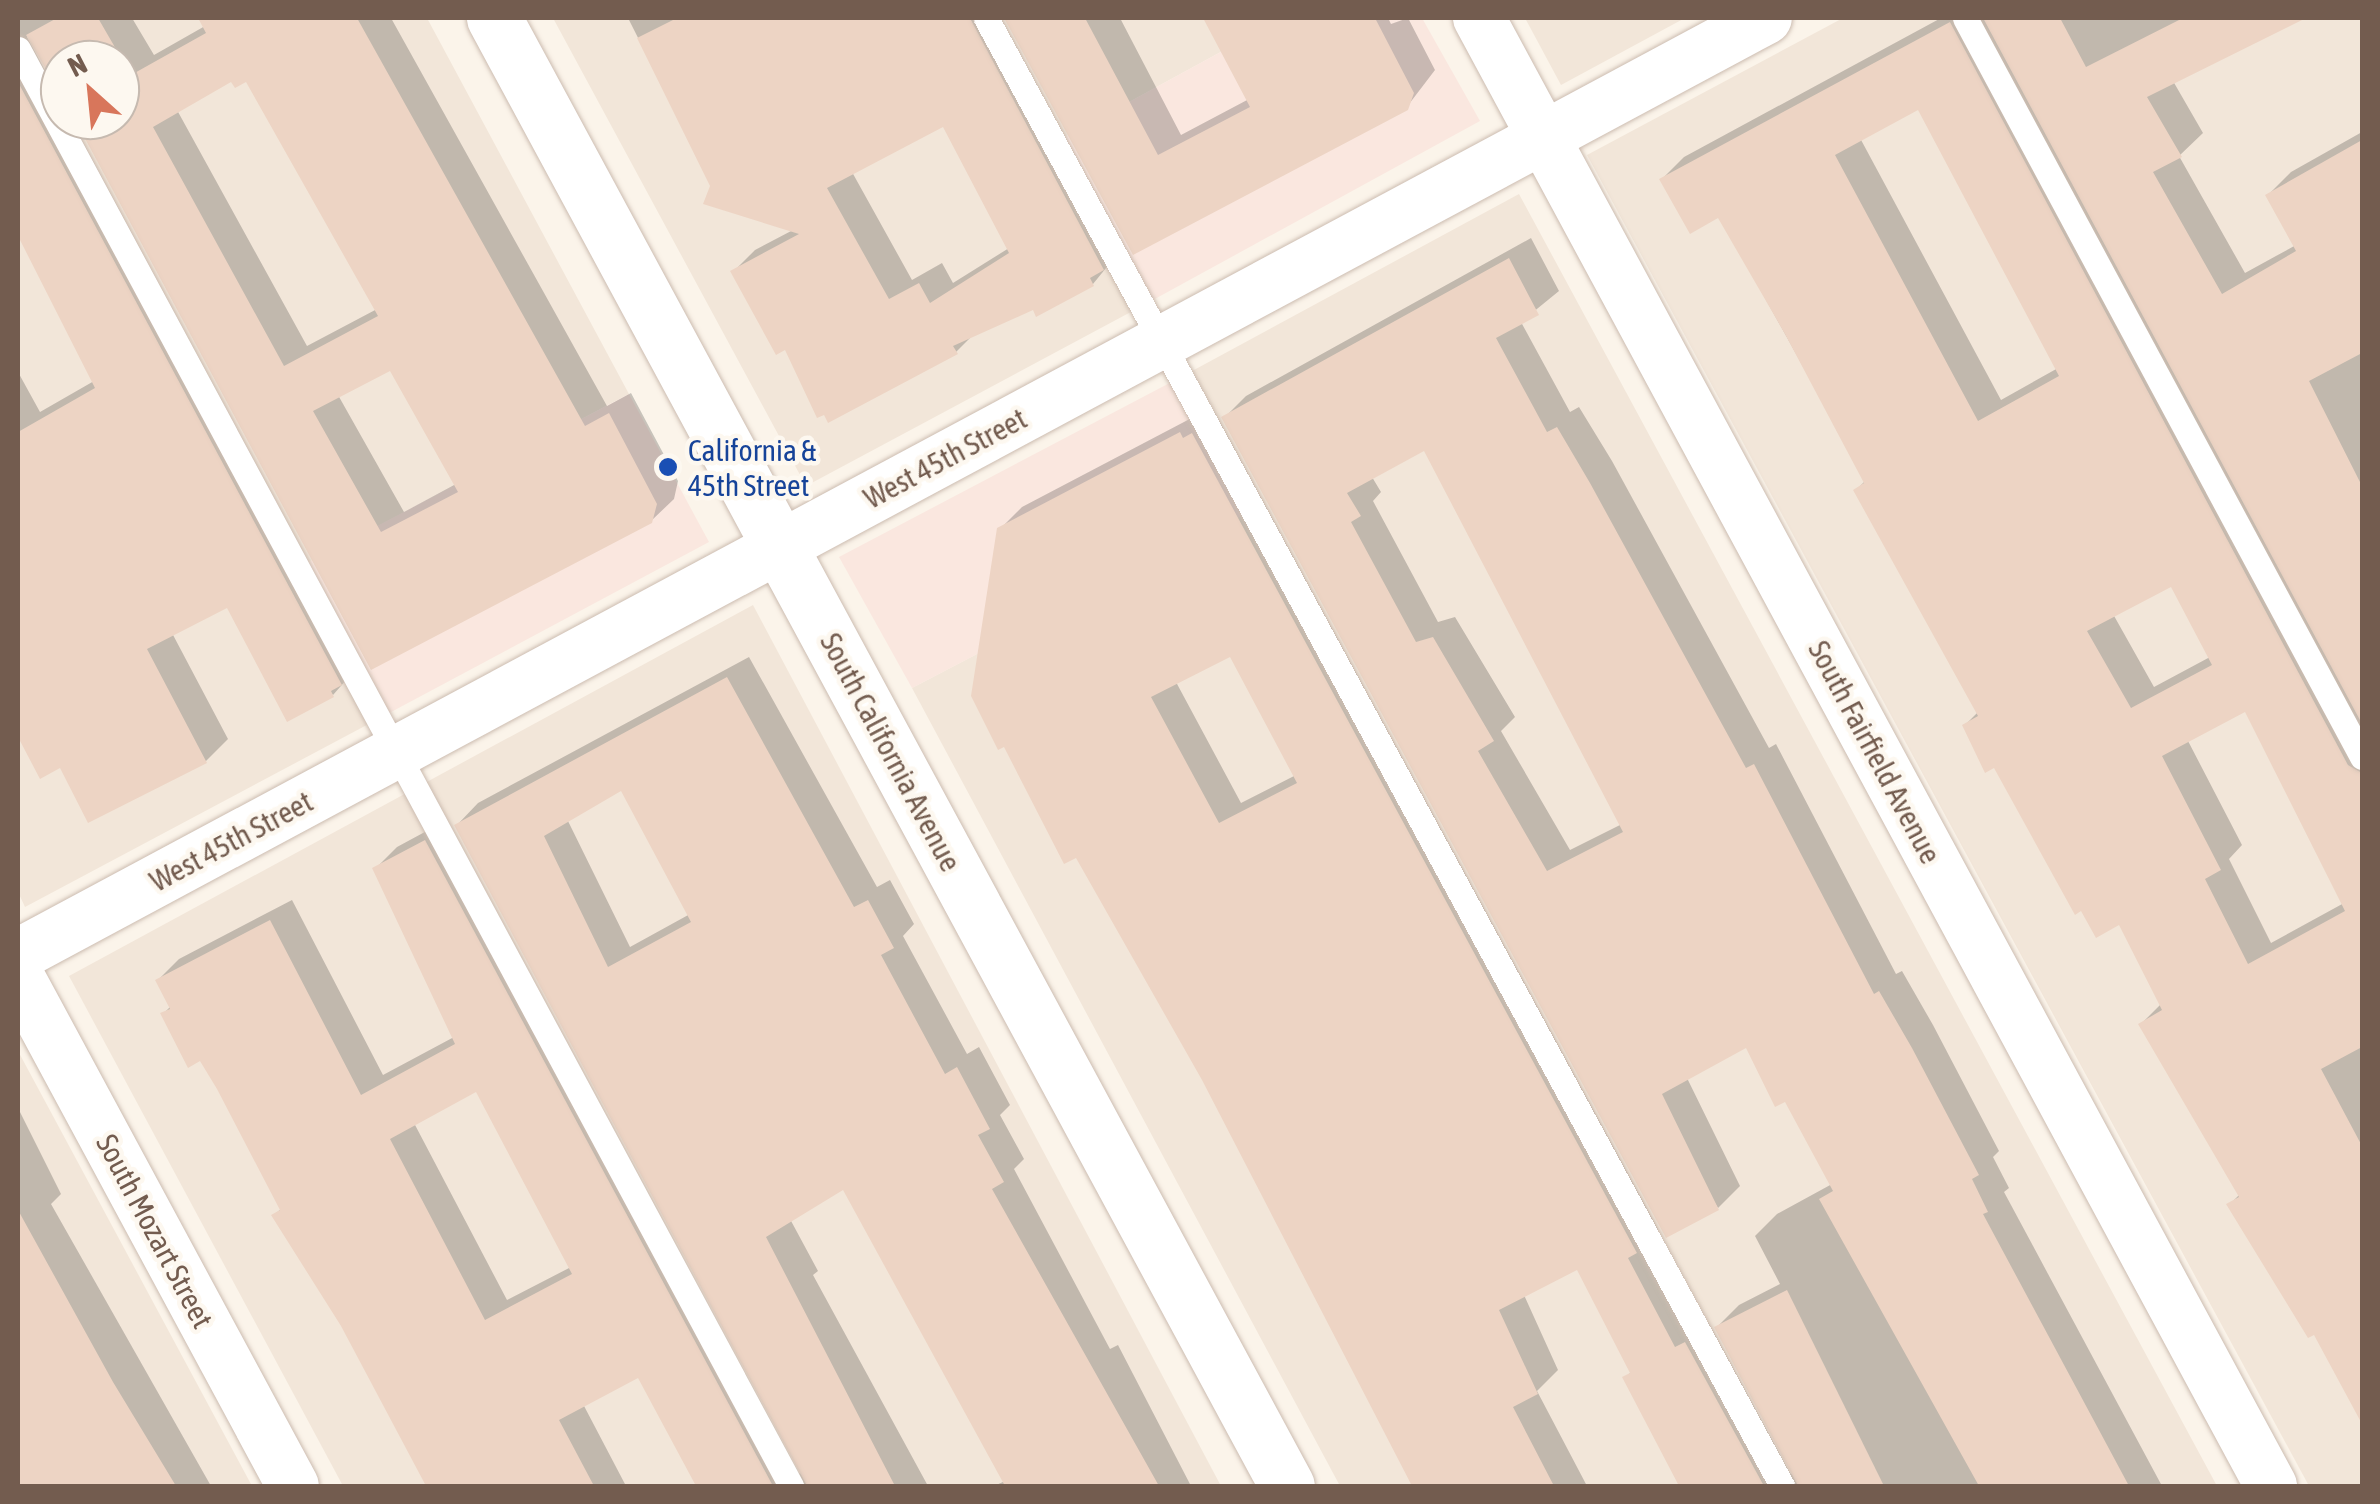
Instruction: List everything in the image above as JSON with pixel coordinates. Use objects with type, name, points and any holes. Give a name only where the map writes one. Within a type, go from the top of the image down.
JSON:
[{"type":"main road","name":"South California Avenue","points":[[494,18],[1287,1486]]},
{"type":"street","name":"South Fairfield Avenue","points":[[1480,18],[2271,1486]]},
{"type":"street","name":"West 45th Street","points":[[18,955],[1766,18]]},
{"type":"street","name":"South Mozart Street","points":[[18,976],[293,1486]]},
{"type":"lane","points":[[986,18],[1782,1486]]},
{"type":"lane","points":[[1966,18],[2362,757]]},
{"type":"lane","points":[[18,49],[792,1486]]},
{"type":"shaded area","points":[[18,18],[427,18],[629,394],[298,568],[378,719],[25,907],[18,892]]},
{"type":"shaded area","points":[[553,18],[1283,18],[1054,143],[1142,306],[806,486]]},
{"type":"shaded area","points":[[1283,18],[1422,18],[1480,121],[1142,306],[1054,143]]},
{"type":"shaded area","points":[[1525,18],[1685,18],[1561,85]]},
{"type":"shaded area","points":[[1843,18],[2362,18],[2362,1486],[2309,1486],[1587,155]]},
{"type":"shaded area","points":[[1519,194],[2217,1486],[1340,1486],[912,688],[1252,510],[1181,377]]},
{"type":"shaded area","points":[[1181,377],[1253,510],[912,688],[839,557]]},
{"type":"shaded area","points":[[629,394],[709,542],[378,719],[297,568]]},
{"type":"shaded area","points":[[753,605],[1221,1486],[343,1486],[69,976]]},
{"type":"shaded area","points":[[18,1051],[252,1486],[18,1486]]},
{"type":"building","points":[[57,18],[98,18],[111,40],[40,40],[40,59],[26,35]]},
{"type":"building","points":[[198,18],[357,18],[585,426],[609,413],[657,504],[652,523],[371,670],[86,140],[140,140],[140,70],[206,33]],"holes":[[[231,82],[235,88],[246,82],[378,316],[284,366],[153,127]],[[390,371],[458,492],[381,532],[313,411]]]},
{"type":"building","points":[[677,18],[970,18],[1104,270],[1090,278],[1094,286],[1036,317],[1033,310],[953,346],[958,354],[828,423],[824,415],[817,418],[785,350],[776,355],[730,271],[799,234],[703,204],[710,186],[637,38]],"holes":[[[943,127],[1009,253],[930,303],[919,283],[889,299],[827,188]]]},
{"type":"building","points":[[1004,18],[1085,18],[1158,155],[1250,107],[1203,18],[1375,18],[1414,93],[1408,110],[1133,255]]},
{"type":"building","points":[[1983,18],[2060,18],[2086,67],[2183,18],[2306,18],[2147,97],[2182,157],[2153,172],[2222,294],[2296,251],[2265,195],[2362,140],[2362,353],[2309,381],[2362,486],[2362,724]]},
{"type":"building","points":[[1950,22],[2348,765],[2362,773],[2362,1047],[2321,1069],[2362,1146],[2362,1424],[2314,1335],[2308,1338],[2226,1204],[2239,1197],[2138,1024],[2162,1010],[2119,925],[2096,938],[2081,911],[2075,915],[1994,768],[1985,773],[1962,725],[1978,716],[1853,490],[1864,483],[1785,334],[1718,218],[1690,234],[1659,179]],"holes":[[[1918,110],[2059,376],[1978,421],[1835,155]],[[2171,587],[2212,665],[2131,708],[2087,631]],[[2245,712],[2345,911],[2248,964],[2205,879],[2221,870],[2162,756]]]},
{"type":"building","points":[[18,82],[40,123],[40,140],[49,140],[342,685],[331,691],[334,697],[287,722],[227,608],[147,649],[207,763],[88,823],[60,768],[40,779],[18,737],[18,432],[95,388],[18,236]]},
{"type":"building","points":[[1509,258],[1539,315],[1496,338],[1547,432],[1557,427],[1590,483],[1746,768],[1754,764],[1874,994],[1879,991],[1912,1048],[1979,1175],[1972,1179],[1988,1212],[1983,1214],[2129,1486],[1979,1486],[1819,1199],[1833,1191],[1785,1102],[1775,1107],[1746,1048],[1662,1094],[1719,1210],[1666,1238],[1221,417]],"holes":[[[1424,451],[1623,832],[1547,871],[1478,751],[1494,741],[1433,637],[1416,642],[1351,522],[1361,516],[1347,493]]]},
{"type":"building","points":[[1180,432],[1183,438],[1192,433],[1637,1253],[1628,1258],[1675,1347],[1685,1342],[1764,1486],[1679,1486],[1622,1377],[1630,1373],[1577,1270],[1499,1310],[1538,1394],[1513,1407],[1554,1486],[1412,1486],[1202,1080],[1076,858],[1064,864],[1004,747],[998,750],[971,696],[997,528]],"holes":[[[1230,657],[1297,783],[1219,823],[1151,697]]]},
{"type":"building","points":[[727,677],[854,907],[868,900],[894,948],[881,955],[945,1074],[957,1067],[990,1129],[978,1135],[1004,1182],[992,1189],[1159,1486],[1005,1486],[843,1190],[766,1237],[895,1486],[807,1486],[454,825]],"holes":[[[621,791],[691,922],[608,967],[544,836]]]},
{"type":"building","points":[[425,840],[773,1486],[696,1486],[638,1378],[559,1420],[594,1486],[426,1486],[341,1326],[271,1215],[280,1210],[217,1089],[200,1061],[188,1068],[160,1013],[170,1009],[155,980],[270,920],[361,1095],[455,1044],[372,868]],"holes":[[[476,1092],[572,1274],[485,1320],[390,1139]]]},
{"type":"building","points":[[18,1210],[113,1382],[176,1486],[18,1486]]},
{"type":"building","points":[[1787,1290],[1884,1486],[1798,1486],[1714,1327]]},
{"type":"place","name":"California & 45th Street","points":[[668,467]]}]
